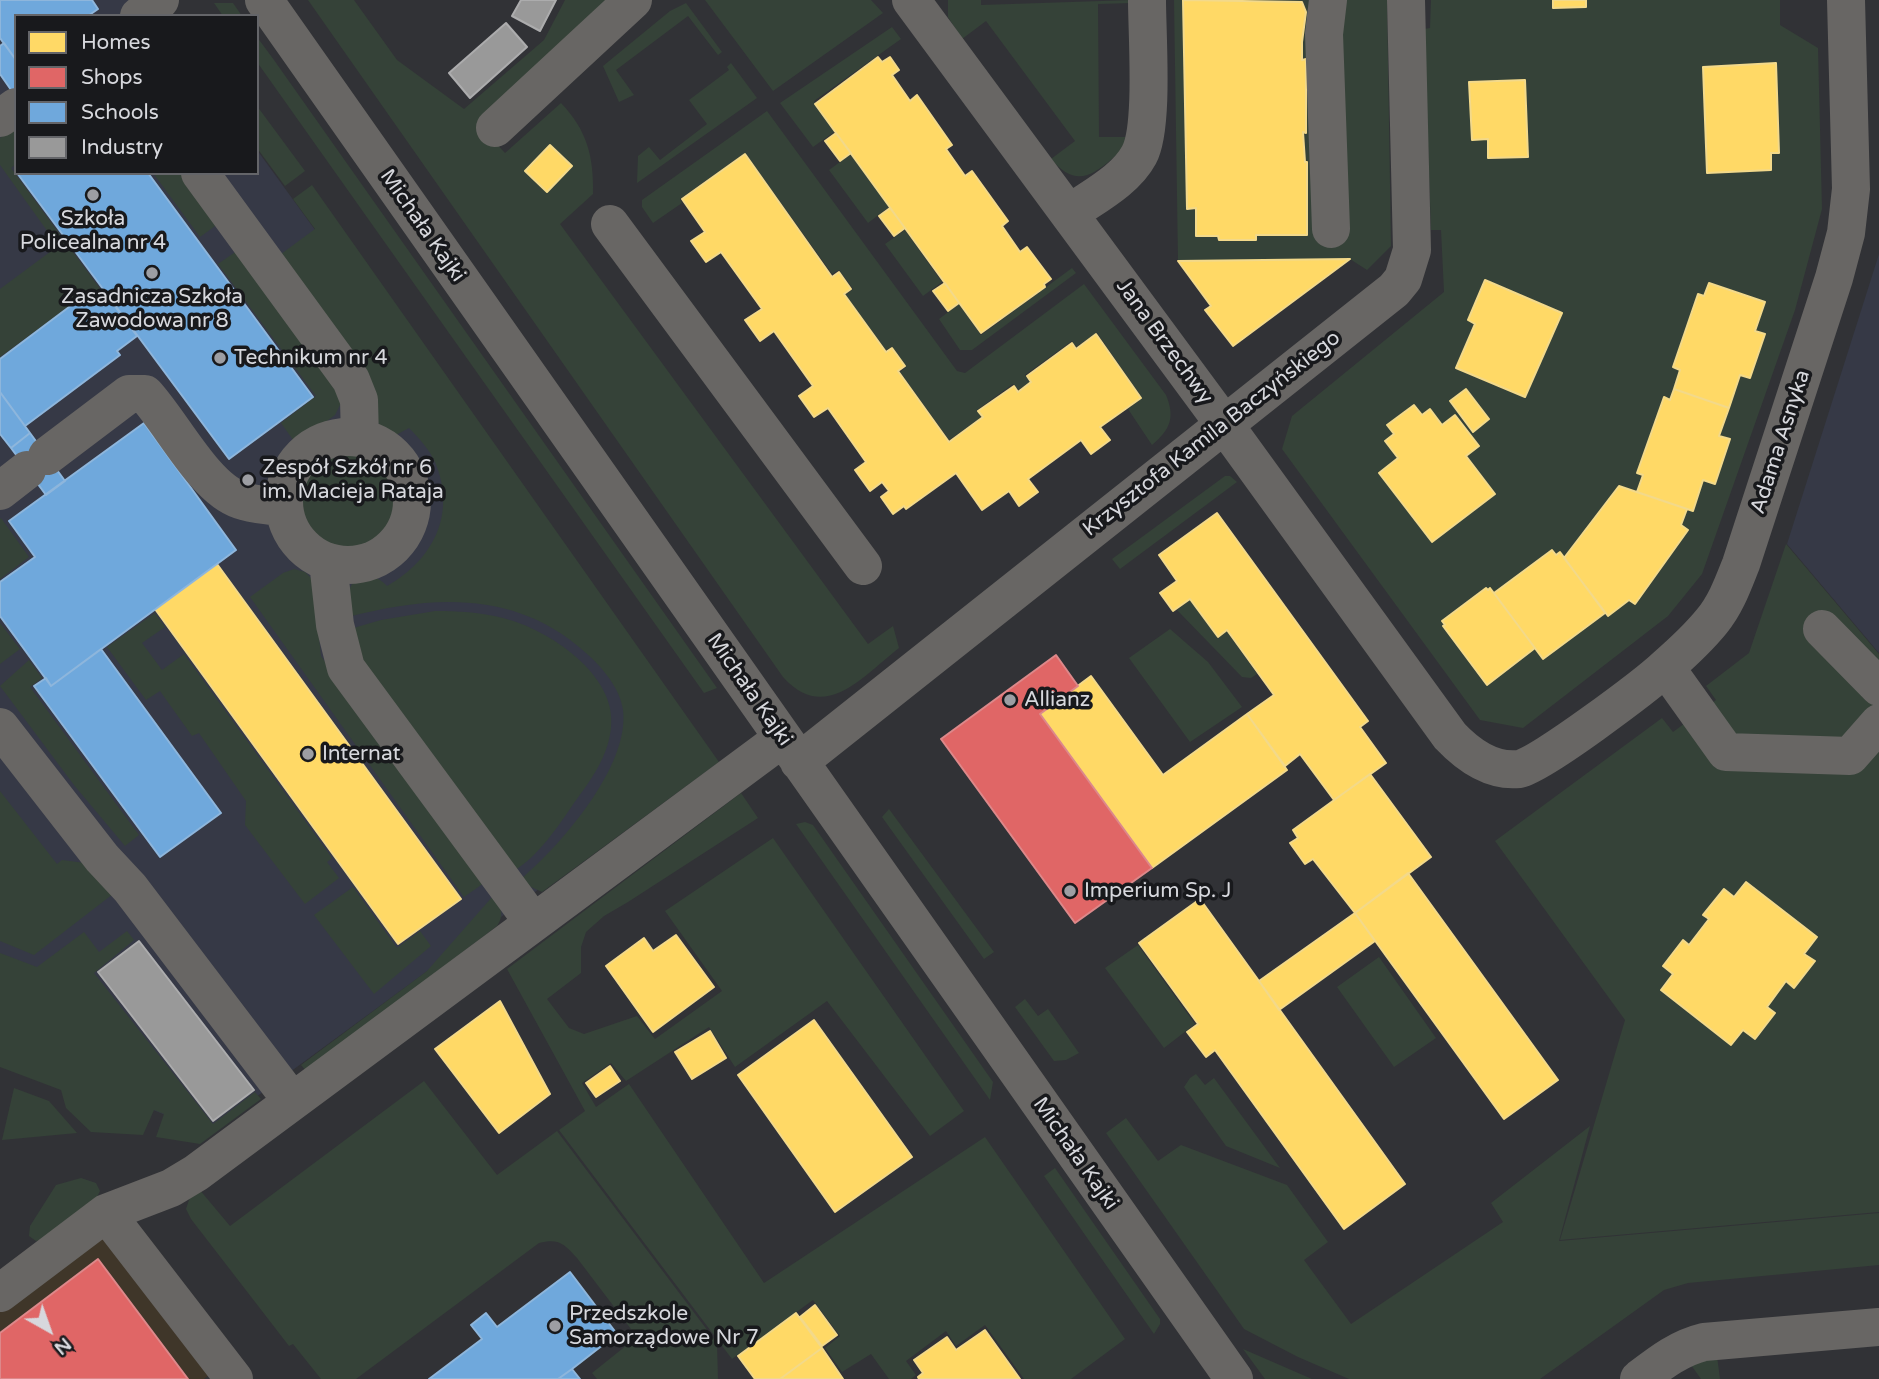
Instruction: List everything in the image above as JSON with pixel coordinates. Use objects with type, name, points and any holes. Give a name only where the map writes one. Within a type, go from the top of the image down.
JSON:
[{"type":"street","points":[[142,14],[160,0]]},
{"type":"street","name":"Michała Kajki","points":[[264,0],[1234,1379]]},
{"type":"street","points":[[495,128],[634,0]]},
{"type":"street","name":"Jana Brzechwy","points":[[911,0],[1450,736],[1466,753],[1482,763],[1504,768]]},
{"type":"street","points":[[1069,214],[1123,174],[1140,155],[1147,124],[1147,0]]},
{"type":"street","points":[[1328,0],[1324,34],[1331,229]]},
{"type":"street","name":"Krzysztofa Kamila Baczyńskiego","points":[[0,1293],[106,1213],[171,1188],[196,1173],[533,922],[791,750],[1224,424],[1394,290],[1409,267],[1412,250],[1406,0]]},
{"type":"street","name":"Adama Asnyka","points":[[1504,768],[1521,769],[1544,758],[1666,668],[1702,633],[1724,604],[1741,564],[1834,278],[1846,233],[1850,200],[1846,0]]},
{"type":"street","points":[[201,175],[351,380],[359,400],[360,438]]},
{"type":"street","points":[[610,224],[863,566]]},
{"type":"street","points":[[25,473],[129,394],[145,394],[223,492],[241,500],[284,508]]},
{"type":"street","points":[[332,438],[360,438],[385,447],[399,460],[408,475],[413,493],[412,511],[406,529],[396,544],[382,556],[365,563],[346,565],[328,562],[312,554],[298,541],[284,508],[285,489],[290,472],[301,457],[316,446],[332,438]]},
{"type":"street","points":[[328,562],[335,625],[346,668],[533,922]]},
{"type":"street","points":[[1822,629],[1879,687]]},
{"type":"street","points":[[1666,668],[1726,752],[1850,756],[1879,723]]},
{"type":"street","points":[[0,727],[102,858],[130,888],[292,1101]]},
{"type":"street","points":[[106,1213],[234,1379]]},
{"type":"street","points":[[1639,1379],[1675,1353],[1704,1342],[1879,1327]]},
{"type":"shaded area","name":"Zespół Szkół nr 6 im. Macieja Rataja","points":[[0,0],[147,0],[157,14],[14,14],[14,175],[259,175],[259,153],[705,767],[207,1133],[0,1044]]},
{"type":"shaded area","points":[[1879,254],[1879,653],[1787,544]]},
{"type":"shaded area","points":[[107,1227],[217,1369],[204,1379],[0,1379],[0,1308]]},
{"type":"green space","points":[[308,0],[354,0],[397,60],[464,109],[544,40],[565,0],[606,0],[477,123],[505,153],[561,103],[570,113],[587,145],[592,168],[593,194],[560,224],[868,644],[893,626],[899,648],[858,682],[829,696],[814,696],[799,690],[783,677]]},
{"type":"green space","points":[[705,0],[871,0],[883,13],[773,91]]},
{"type":"green space","points":[[948,0],[981,0],[981,5],[1131,0],[1131,3],[1098,4],[1099,137],[1132,137],[1127,146],[1105,165],[1089,174],[1075,176],[1059,168],[1051,159],[1075,141],[986,21],[962,39],[948,17]]},
{"type":"green space","points":[[1174,0],[1387,0],[1391,246],[1367,270],[1350,259],[1178,261]]},
{"type":"green space","points":[[1431,0],[1780,0],[1780,25],[1818,48],[1822,209],[1795,310],[1702,574],[1668,616],[1523,728],[1480,720],[1282,449],[1292,416],[1444,292],[1441,230],[1431,230],[1424,29],[1430,28]]},
{"type":"green space","points":[[214,3],[233,3],[241,14],[222,14]]},
{"type":"green space","points":[[686,3],[722,52],[718,55],[688,16],[616,70],[634,95],[619,102],[603,66],[670,11]]},
{"type":"green space","points":[[892,27],[901,39],[814,101],[834,132],[813,147],[780,103]]},
{"type":"green space","points":[[259,40],[717,688],[704,693],[259,65]]},
{"type":"green space","points":[[731,63],[757,98],[637,183],[638,156],[649,147],[660,160],[707,124],[689,100],[729,70],[727,67]]},
{"type":"green space","points":[[259,109],[305,171],[285,186],[259,151]]},
{"type":"green space","points":[[767,111],[957,371],[965,373],[1084,284],[1166,395],[1171,416],[1163,434],[1152,445],[1128,409],[1142,398],[1097,333],[1076,347],[1072,341],[1025,375],[1030,382],[1019,390],[1013,384],[977,410],[982,417],[949,440],[900,372],[906,367],[892,347],[886,350],[845,295],[853,289],[839,270],[832,274],[745,153],[680,199],[682,203],[653,223],[642,207],[642,200]]},
{"type":"green space","points":[[14,128],[14,166],[11,168],[14,175],[101,290],[81,304],[78,300],[0,357],[0,289],[58,246],[0,165],[0,138]]},
{"type":"green space","points":[[851,154],[889,207],[868,223],[829,170]]},
{"type":"green space","points":[[154,175],[189,175],[222,221],[200,237]]},
{"type":"green space","points":[[312,185],[719,762],[542,892],[521,879],[573,825],[604,779],[616,755],[622,732],[621,702],[609,679],[586,653],[559,632],[532,618],[503,608],[442,602],[411,604],[348,617],[349,591],[358,578],[373,577],[387,586],[417,563],[436,534],[442,517],[443,500],[441,481],[427,448],[409,428],[394,436],[386,434],[277,257],[315,229],[293,199]]},
{"type":"green space","points":[[905,230],[942,282],[923,296],[885,244]]},
{"type":"green space","points":[[241,248],[341,385],[341,403],[335,415],[296,444],[281,423],[316,396],[218,264]]},
{"type":"green space","points":[[1072,268],[1076,273],[972,350],[960,350],[939,319],[959,304],[981,335]]},
{"type":"green space","points":[[349,454],[367,458],[382,468],[392,483],[396,501],[392,519],[382,534],[367,544],[349,548],[331,544],[316,534],[306,519],[302,501],[306,483],[316,468],[331,458]]},
{"type":"green space","points":[[1225,476],[1230,476],[1237,482],[1120,569],[1112,559]]},
{"type":"green space","points":[[0,519],[29,557],[0,579]]},
{"type":"green space","points":[[1786,544],[1879,654],[1879,1212],[1560,1240],[1625,1020],[1495,841],[1662,718],[1673,732],[1716,700],[1706,686],[1749,653]]},
{"type":"green space","points":[[294,569],[305,572],[313,580],[321,656],[484,883],[464,897],[250,597],[283,573]]},
{"type":"green space","points":[[1190,600],[1218,638],[1227,631],[1257,674],[1251,678],[1242,677],[1177,610]]},
{"type":"green space","points":[[435,611],[494,616],[540,632],[577,657],[592,673],[603,690],[610,709],[609,739],[592,777],[547,840],[532,857],[514,871],[357,656],[350,629],[381,620]]},
{"type":"green space","points":[[155,613],[165,627],[142,643],[162,670],[184,654],[332,858],[327,862],[339,878],[305,904],[245,825],[246,801],[199,733],[192,736],[160,691],[146,700],[107,647]]},
{"type":"green space","points":[[0,623],[20,649],[0,664]]},
{"type":"green space","points":[[1170,629],[1208,662],[1242,707],[1190,742],[1129,658]]},
{"type":"green space","points":[[29,660],[42,678],[30,687],[139,835],[125,846],[74,785],[0,686]]},
{"type":"green space","points":[[0,791],[57,864],[62,860],[85,863],[113,894],[34,955],[0,941]]},
{"type":"green space","points":[[741,793],[758,818],[604,916],[586,932],[581,947],[581,973],[547,999],[569,1028],[584,1034],[637,1016],[655,1039],[722,991],[665,911],[773,838],[964,1111],[930,1136],[827,1001],[735,1067],[709,1027],[626,1081],[611,1063],[582,1083],[596,1107],[629,1084],[764,1283],[985,1137],[1125,1339],[1071,1379],[1024,1379],[985,1325],[956,1346],[946,1331],[906,1361],[916,1375],[911,1379],[889,1379],[871,1354],[842,1372],[825,1348],[840,1336],[813,1300],[732,1359],[559,1130],[585,1111],[507,969]]},
{"type":"green space","points":[[889,809],[994,952],[984,959],[882,817]]},
{"type":"green space","points":[[805,822],[813,825],[993,1082],[990,1100],[796,824]]},
{"type":"green space","points":[[353,887],[397,948],[420,931],[431,946],[374,994],[314,915]]},
{"type":"green space","points":[[493,896],[501,911],[497,926],[306,1071],[301,1065],[427,971]]},
{"type":"green space","points":[[127,931],[134,940],[94,973],[213,1124],[255,1092],[261,1099],[200,1144],[156,1137],[164,1114],[154,1110],[143,1135],[91,1132],[66,1108],[61,1090],[0,1067],[0,953],[37,967],[84,932],[99,952]]},
{"type":"green space","points":[[1138,945],[1195,1024],[1164,1048],[1105,968]]},
{"type":"green space","points":[[1379,957],[1436,1038],[1394,1067],[1337,987]]},
{"type":"green space","points":[[1025,999],[1038,1016],[1048,1009],[1079,1053],[1066,1060],[1054,1061],[1015,1007]]},
{"type":"green space","points":[[1196,1074],[1205,1085],[1214,1078],[1280,1168],[1226,1146],[1184,1087]]},
{"type":"green space","points":[[424,1081],[497,1175],[557,1131],[717,1343],[718,1379],[597,1379],[592,1373],[637,1337],[577,1258],[565,1246],[552,1241],[539,1243],[356,1379],[321,1379],[293,1344],[289,1346],[191,1219],[186,1209],[190,1197],[199,1189],[230,1226]]},
{"type":"green space","points":[[14,1088],[49,1101],[77,1133],[2,1140]]},
{"type":"green space","points":[[1126,1118],[1158,1161],[1181,1145],[1287,1185],[1328,1242],[1304,1260],[1351,1324],[1503,1222],[1491,1203],[1590,1126],[1559,1241],[1879,1213],[1879,1265],[1688,1283],[1664,1290],[1540,1379],[1349,1379],[1244,1329],[1106,1133]]},
{"type":"green space","points":[[1055,1168],[1160,1319],[1154,1334],[1044,1176]]},
{"type":"green space","points":[[81,1178],[96,1183],[100,1191],[96,1199],[44,1239],[36,1241],[29,1236],[30,1226],[56,1185]]},
{"type":"green space","points":[[1243,1349],[1312,1379],[1265,1379]]},
{"type":"green space","points":[[1717,1356],[1720,1379],[1701,1379],[1691,1365]]},
{"type":"building: Homes","points":[[1183,0],[1302,2],[1306,12],[1302,60],[1306,59],[1306,133],[1303,132],[1307,162],[1307,235],[1256,235],[1256,240],[1219,240],[1218,236],[1196,236],[1196,208],[1187,209]]},
{"type":"building: Homes","points":[[1553,0],[1586,0],[1586,7],[1553,8]]},
{"type":"building: Homes","points":[[878,57],[882,62],[890,57],[899,70],[892,75],[910,101],[917,95],[952,145],[946,149],[965,176],[972,171],[1008,221],[1002,226],[1020,252],[1027,247],[1051,279],[1044,284],[1045,287],[981,333],[815,104]]},
{"type":"building: Homes","points":[[1776,63],[1779,153],[1771,153],[1771,170],[1707,173],[1703,67]]},
{"type":"building: Homes","points":[[1525,80],[1528,157],[1488,158],[1488,139],[1472,140],[1469,82]]},
{"type":"building: Homes","points":[[836,133],[851,153],[840,161],[825,141]]},
{"type":"building: Homes","points":[[550,145],[572,166],[547,192],[525,171]]},
{"type":"building: Homes","points":[[745,154],[832,277],[839,272],[851,289],[844,294],[886,352],[892,348],[905,366],[898,371],[949,442],[983,417],[978,411],[1014,386],[1018,392],[1031,382],[1027,376],[1072,343],[1076,349],[1096,334],[1141,398],[1100,427],[1110,440],[1091,454],[1081,440],[1028,479],[1038,492],[1019,506],[1009,491],[982,510],[956,473],[906,509],[904,506],[893,514],[881,497],[889,491],[882,482],[870,491],[855,470],[866,462],[828,408],[814,417],[799,396],[813,386],[774,331],[760,341],[745,320],[762,309],[721,252],[706,262],[691,241],[705,232],[682,199]]},
{"type":"building: Homes","points":[[890,208],[905,228],[894,236],[879,216]]},
{"type":"building: Homes","points":[[1350,259],[1233,346],[1205,310],[1211,306],[1178,261]]},
{"type":"building: Homes","points":[[1485,280],[1562,313],[1525,397],[1456,368],[1475,324],[1468,320]]},
{"type":"building: Homes","points":[[945,283],[959,303],[948,311],[933,291]]},
{"type":"building: Homes","points":[[1709,283],[1765,302],[1755,331],[1765,334],[1750,378],[1740,375],[1729,408],[1674,389],[1680,370],[1673,367],[1698,294],[1704,296]]},
{"type":"building: Homes","points":[[1466,389],[1489,419],[1473,432],[1450,401]]},
{"type":"building: Homes","points":[[1674,389],[1729,408],[1719,436],[1730,439],[1715,484],[1703,480],[1693,511],[1637,492],[1643,475],[1637,473],[1664,397],[1670,400]]},
{"type":"building: Homes","points":[[1414,405],[1422,415],[1430,409],[1442,425],[1455,415],[1479,446],[1466,456],[1495,494],[1432,542],[1379,473],[1398,458],[1385,441],[1394,434],[1387,425]]},
{"type":"building: Homes","points":[[1619,486],[1687,509],[1681,525],[1688,530],[1635,604],[1629,600],[1608,616],[1564,558]]},
{"type":"building: Homes","points":[[1217,513],[1368,721],[1360,727],[1386,763],[1334,800],[1300,754],[1285,766],[1247,714],[1274,695],[1227,630],[1218,637],[1190,599],[1173,611],[1160,593],[1177,581],[1159,555]]},
{"type":"building: Homes","points":[[1552,550],[1556,555],[1560,552],[1605,613],[1543,659],[1494,593]]},
{"type":"building: Homes","name":"Internat","points":[[217,564],[461,899],[398,944],[155,609]]},
{"type":"building: Homes","points":[[1486,588],[1490,588],[1535,648],[1487,685],[1442,621]]},
{"type":"building: Homes","points":[[1091,676],[1163,775],[1247,714],[1287,770],[1152,868],[1040,714]]},
{"type":"building: Homes","points":[[1370,774],[1431,857],[1355,913],[1313,859],[1305,864],[1290,843],[1298,838],[1293,830]]},
{"type":"building: Homes","points":[[1408,873],[1558,1080],[1504,1119],[1355,913]]},
{"type":"building: Homes","points":[[1746,882],[1817,937],[1804,954],[1815,961],[1794,988],[1786,981],[1767,1007],[1775,1013],[1755,1039],[1743,1030],[1731,1045],[1661,990],[1673,974],[1663,966],[1683,940],[1689,945],[1709,919],[1703,915],[1724,889],[1734,897]]},
{"type":"building: Homes","points":[[1200,899],[1405,1184],[1344,1229],[1215,1050],[1206,1057],[1187,1032],[1198,1024],[1139,943]]},
{"type":"building: Homes","points":[[1355,913],[1375,941],[1279,1010],[1259,981]]},
{"type":"building: Homes","points":[[676,935],[714,987],[653,1032],[606,966],[644,938],[653,951]]},
{"type":"building: Homes","points":[[500,1001],[550,1094],[499,1133],[435,1049]]},
{"type":"building: Homes","points":[[814,1020],[912,1157],[835,1212],[738,1075]]},
{"type":"building: Homes","points":[[710,1031],[726,1058],[692,1079],[675,1052]]},
{"type":"building: Homes","points":[[610,1066],[620,1081],[596,1097],[586,1083]]},
{"type":"building: Homes","points":[[815,1305],[837,1335],[822,1346],[800,1317]]},
{"type":"building: Homes","points":[[796,1313],[822,1348],[780,1379],[755,1379],[738,1356]]},
{"type":"building: Homes","points":[[985,1330],[1020,1379],[919,1379],[923,1373],[914,1360],[947,1337],[956,1350]]},
{"type":"building: Homes","points":[[822,1348],[843,1379],[780,1379]]},
{"type":"building: Shops","points":[[1056,655],[1078,686],[1040,714],[1152,868],[1075,923],[941,739]]},
{"type":"building: Shops","points":[[98,1259],[188,1379],[0,1379],[0,1333]]},
{"type":"building: Schools","points":[[0,0],[92,0],[98,9],[91,14],[14,14],[14,57],[0,38]]},
{"type":"building: Schools","points":[[4,43],[14,57],[14,94],[0,74],[0,46]]},
{"type":"building: Schools","points":[[18,175],[149,175],[313,397],[229,459]]},
{"type":"building: Schools","points":[[103,290],[137,336],[117,351],[120,355],[25,426],[0,392],[0,359],[77,301],[81,306]]},
{"type":"building: Schools","points":[[0,392],[30,433],[11,448],[0,434]]},
{"type":"building: Schools","points":[[144,423],[236,550],[51,686],[0,616],[0,582],[35,557],[9,521]]},
{"type":"building: Schools","points":[[30,433],[65,481],[46,495],[11,448]]},
{"type":"building: Schools","points":[[101,649],[221,813],[160,857],[34,686],[46,678],[51,686]]},
{"type":"building: Schools","name":"Przedszkole Samorządowe Nr 7","points":[[570,1272],[617,1334],[572,1369],[558,1379],[429,1379],[482,1339],[471,1325],[486,1313],[497,1327]]},
{"type":"building: Schools","points":[[572,1369],[580,1379],[558,1379]]},
{"type":"building: Industry","points":[[521,0],[556,0],[540,31],[512,16]]},
{"type":"building: Industry","points":[[506,23],[527,47],[470,98],[449,73]]},
{"type":"building: Industry","points":[[139,941],[254,1090],[213,1121],[98,972]]},
{"type":"place","name":"Szkoła Policealna nr 4","points":[[93,195]]},
{"type":"place","name":"Zasadnicza Szkoła Zawodowa nr 8","points":[[152,273]]},
{"type":"place","name":"Technikum nr 4","points":[[220,358]]},
{"type":"place","name":"Zespół Szkół nr 6 im. Macieja Rataja","points":[[248,480]]},
{"type":"place","name":"Allianz","points":[[1010,700]]},
{"type":"place","name":"Internat","points":[[308,754]]},
{"type":"place","name":"Imperium Sp. J","points":[[1070,891]]},
{"type":"place","name":"Przedszkole Samorządowe Nr 7","points":[[555,1326]]}]
